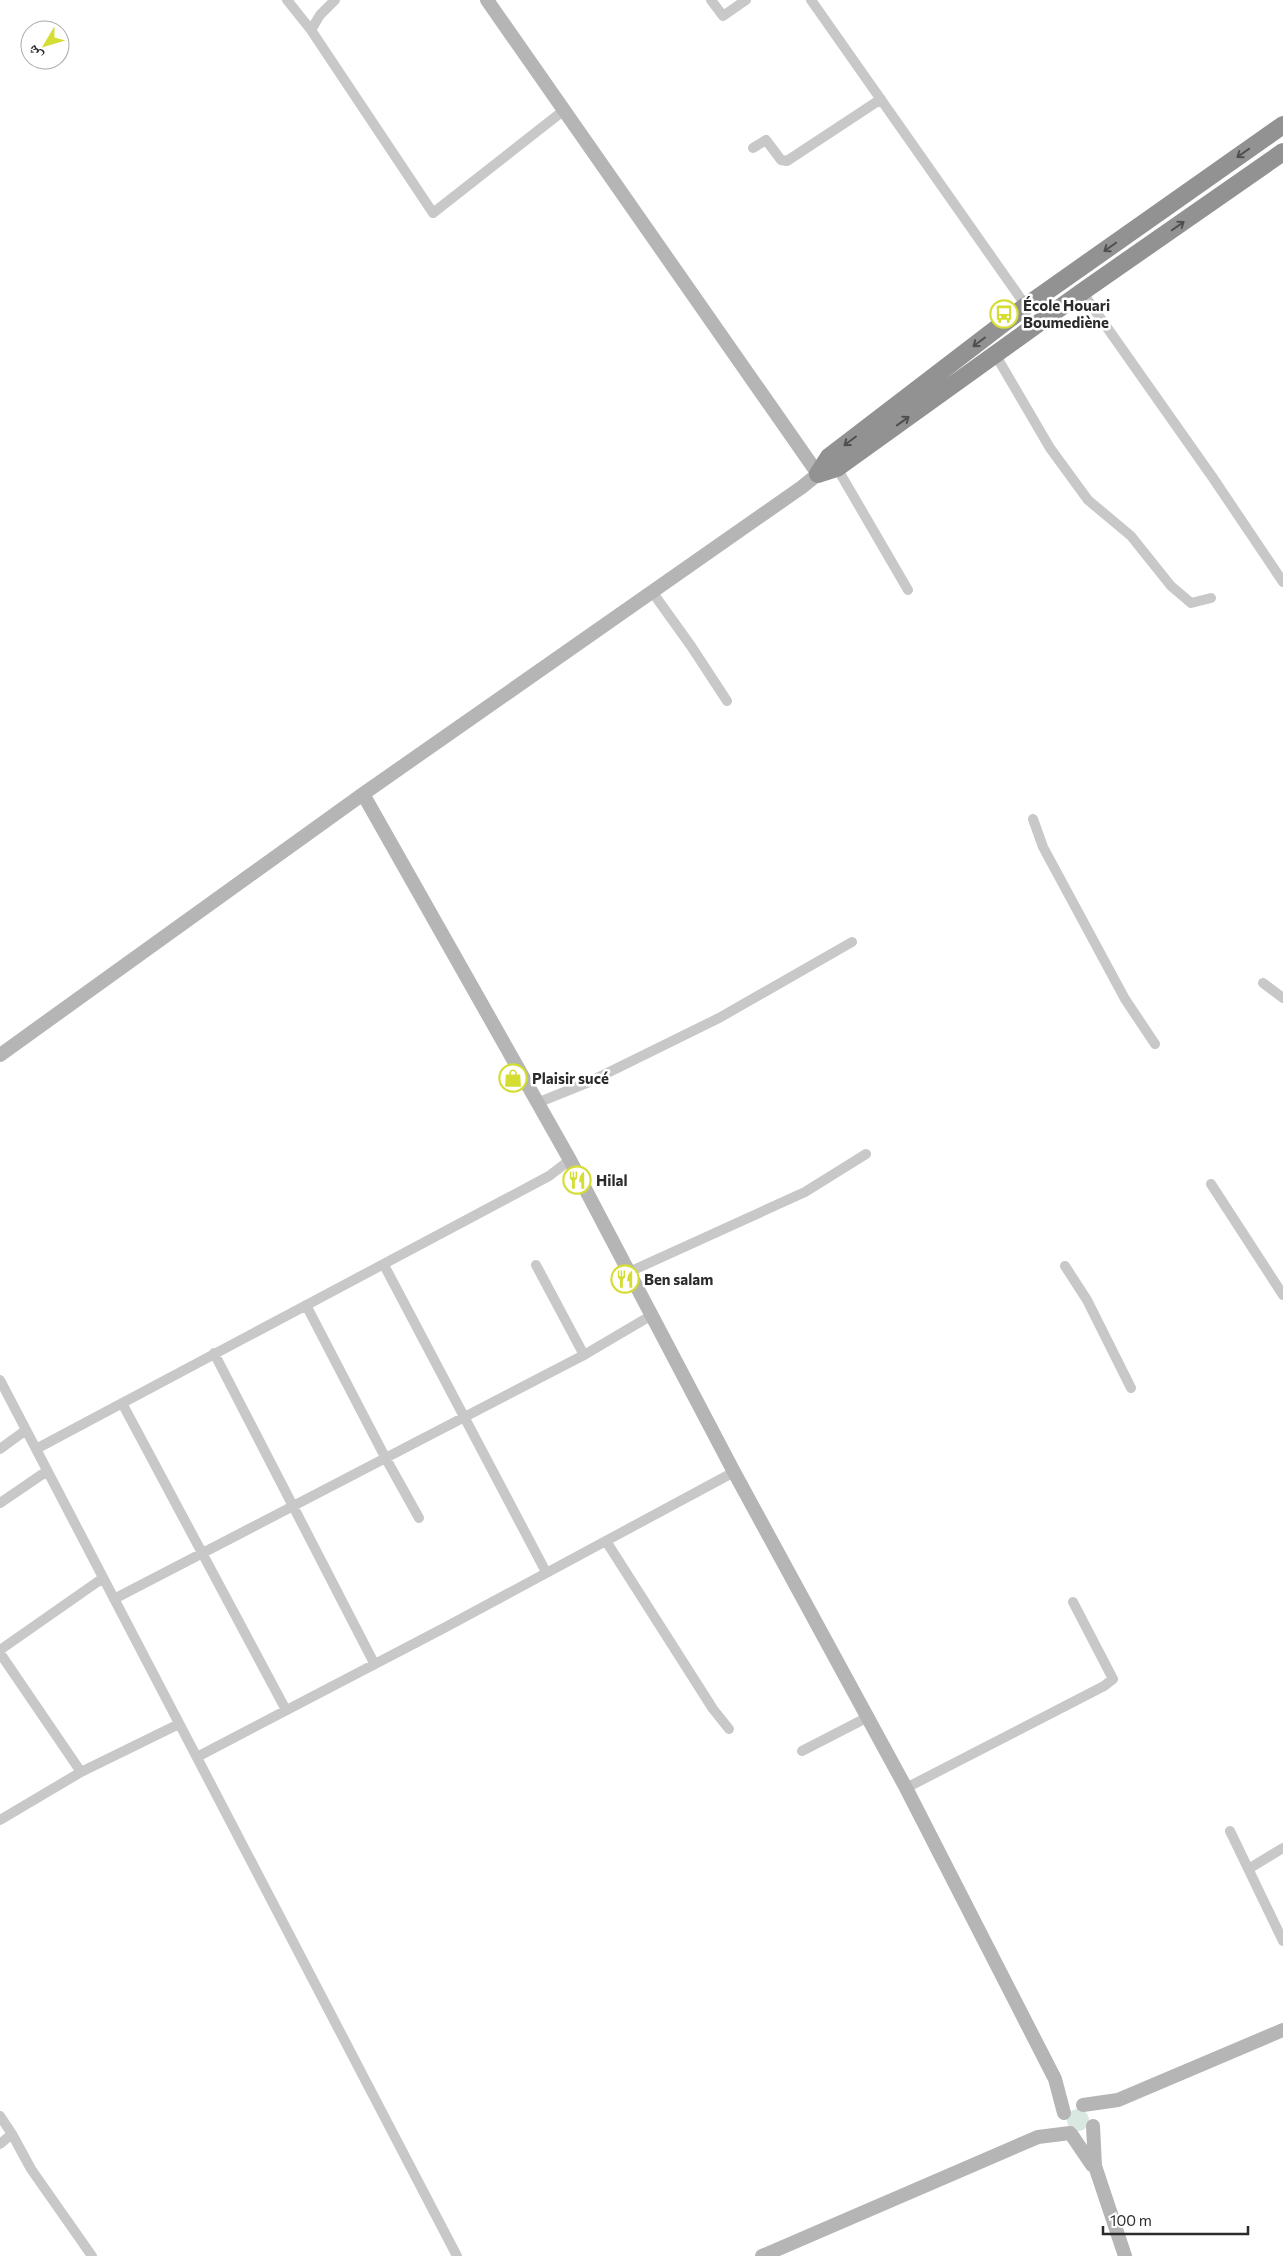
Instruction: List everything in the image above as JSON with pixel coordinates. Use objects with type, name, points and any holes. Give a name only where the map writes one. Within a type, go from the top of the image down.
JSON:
[{"type":"highway","points":[[818,474],[829,457],[1026,306],[1283,125]]},
{"type":"highway","points":[[818,474],[837,468],[1082,292],[1283,152]]},
{"type":"main road","points":[[0,1055],[363,794],[653,593],[818,474],[487,0]]},
{"type":"main road","points":[[363,794],[570,1160],[734,1472],[906,1788],[1055,2079],[1067,2095],[1093,2114],[1093,2157],[1097,2175],[1125,2256]]},
{"type":"main road","points":[[1038,2137],[1070,2106],[1118,2100],[1283,2030]]},
{"type":"main road","points":[[1055,2079],[1063,2114],[1063,2125],[1097,2175]]},
{"type":"main road","points":[[762,2256],[1038,2137],[1070,2133],[1084,2135],[1118,2100]]},
{"type":"street","points":[[287,0],[311,30],[433,213],[563,111]]},
{"type":"street","points":[[311,30],[320,15],[335,0]]},
{"type":"street","points":[[711,0],[723,16],[746,0]]},
{"type":"street","points":[[811,0],[1026,306]]},
{"type":"street","points":[[754,148],[766,140],[781,160],[787,161],[880,99]]},
{"type":"street","points":[[1082,292],[1213,478],[1283,582]]},
{"type":"street","points":[[995,354],[1050,448],[1088,500],[1131,536],[1171,586],[1191,603],[1211,598]]},
{"type":"street","points":[[837,468],[908,590]]},
{"type":"street","points":[[653,593],[727,701]]},
{"type":"street","points":[[1034,819],[1043,847],[1125,999],[1154,1044]]},
{"type":"street","points":[[538,1103],[589,1082],[719,1018],[852,942]]},
{"type":"street","points":[[1262,983],[1283,998]]},
{"type":"street","points":[[629,1272],[805,1192],[866,1154]]},
{"type":"street","points":[[36,1449],[549,1176],[570,1160]]},
{"type":"street","points":[[1211,1184],[1283,1295]]},
{"type":"street","points":[[384,1265],[546,1572]]},
{"type":"street","points":[[536,1265],[584,1355]]},
{"type":"street","points":[[1065,1266],[1087,1300],[1131,1388]]},
{"type":"street","points":[[306,1306],[385,1457],[420,1518]]},
{"type":"street","points":[[114,1598],[584,1355],[652,1315]]},
{"type":"street","points":[[214,1353],[294,1504],[374,1663]]},
{"type":"street","points":[[0,1380],[457,2256]]},
{"type":"street","points":[[122,1403],[286,1710]]},
{"type":"street","points":[[0,1449],[26,1430]]},
{"type":"street","points":[[0,1504],[47,1471]]},
{"type":"street","points":[[197,1757],[734,1472]]},
{"type":"street","points":[[606,1541],[713,1709],[729,1728]]},
{"type":"street","points":[[81,1772],[0,1652],[103,1578]]},
{"type":"street","points":[[906,1788],[1104,1686],[1113,1679],[1073,1602]]},
{"type":"street","points":[[802,1751],[868,1717]]},
{"type":"street","points":[[1,1816],[81,1772],[179,1724]]},
{"type":"street","points":[[1230,1831],[1250,1868],[1283,1941]]},
{"type":"street","points":[[1250,1868],[1283,1848]]},
{"type":"street","points":[[0,2116],[31,2169],[92,2256]]},
{"type":"street","points":[[0,2144],[12,2134]]},
{"type":"shaded area","points":[[1074,2109],[1082,2109],[1089,2116],[1089,2124],[1082,2131],[1074,2131],[1067,2124],[1067,2116]]},
{"type":"place","name":"École Houari Boumediène","points":[[1004,314]]},
{"type":"place","name":"Plaisir sucé","points":[[513,1078]]},
{"type":"place","name":"Hilal","points":[[577,1180]]},
{"type":"place","name":"Ben salam","points":[[625,1279]]}]
